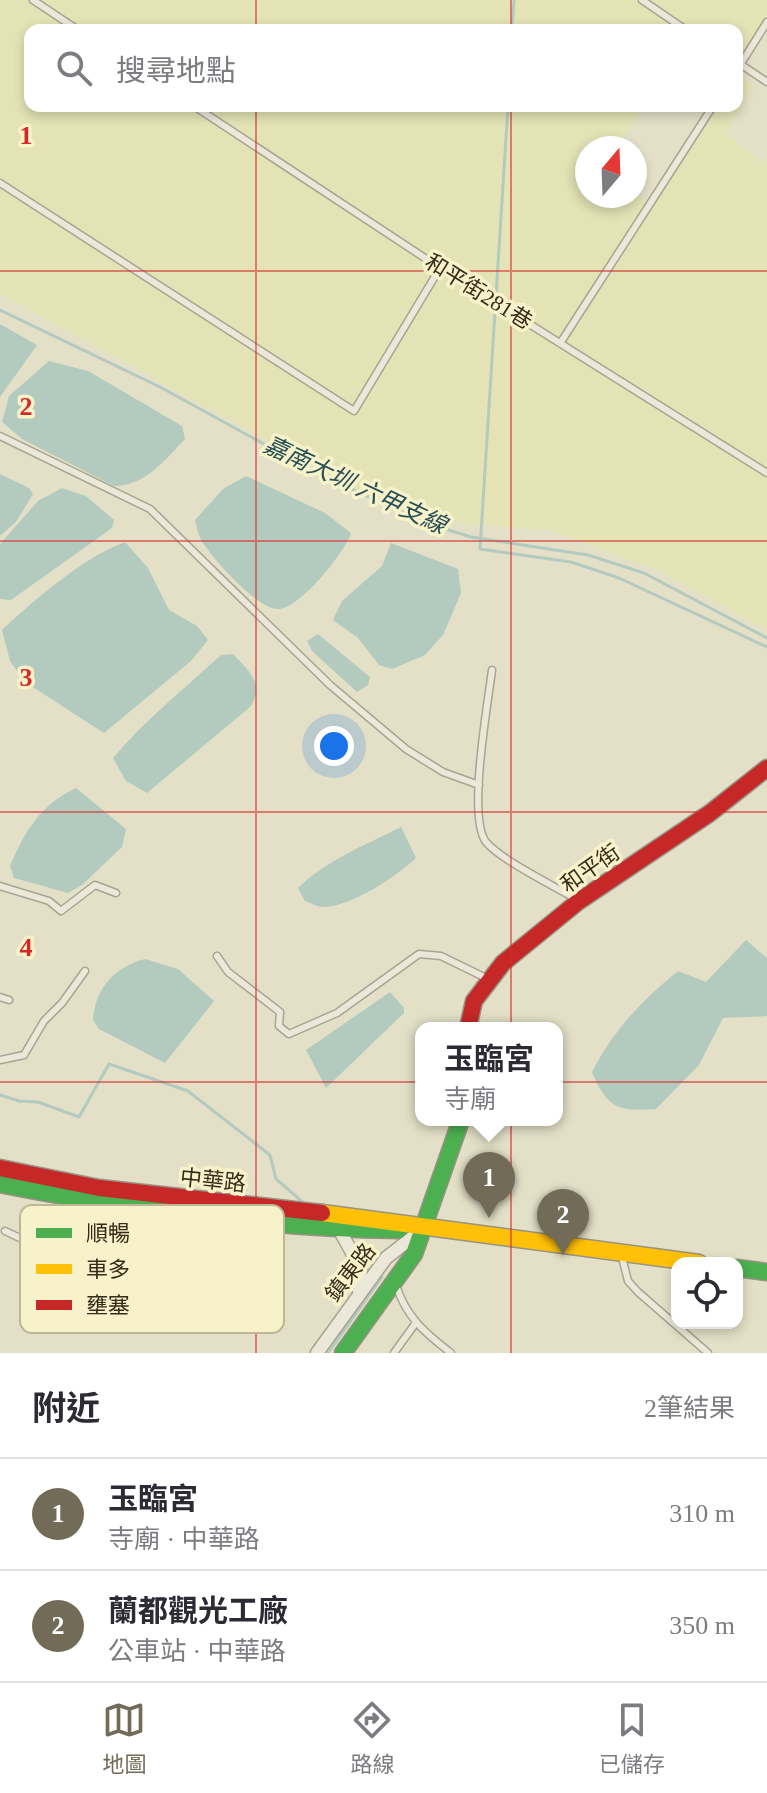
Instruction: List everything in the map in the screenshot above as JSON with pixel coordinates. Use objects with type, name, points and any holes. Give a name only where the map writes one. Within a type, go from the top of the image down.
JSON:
[{"type":"street","name":"和平街","points":[[469,1022],[474,1001],[488,979],[579,901],[710,813],[767,768]]},
{"type":"street","points":[[423,1229],[459,1126]]},
{"type":"street","name":"中華路","points":[[0,1168],[99,1188],[252,1205]]},
{"type":"street","name":"中華路","points":[[0,1184],[110,1205]]},
{"type":"street","name":"中華路","points":[[284,1209],[671,1259]]},
{"type":"street","name":"中華路","points":[[284,1223],[339,1229],[423,1229]]},
{"type":"street","points":[[339,1229],[361,1269],[359,1294]]},
{"type":"street","name":"鎮東路","points":[[343,1353],[414,1254],[423,1229]]},
{"type":"street","name":"鎮東路","points":[[317,1353],[386,1258],[423,1229]]},
{"type":"street","points":[[743,1269],[767,1272]]},
{"type":"lane","points":[[33,0],[69,24]]},
{"type":"lane","points":[[642,0],[677,24]]},
{"type":"lane","points":[[743,58],[767,22]]},
{"type":"lane","points":[[743,68],[767,82]]},
{"type":"lane","name":"和平街281巷","points":[[203,112],[440,268],[767,473]]},
{"type":"lane","points":[[561,342],[709,112]]},
{"type":"lane","points":[[0,183],[354,411],[440,268]]},
{"type":"lane","points":[[0,436],[150,509],[330,685],[406,749],[443,772],[479,785]]},
{"type":"lane","points":[[492,670],[479,785],[479,826],[486,842],[579,901]]},
{"type":"lane","points":[[0,886],[49,901],[61,911],[95,885],[116,893]]},
{"type":"lane","points":[[217,956],[228,972],[280,1012],[279,1026],[289,1034],[337,1013],[419,954],[441,956],[488,979]]},
{"type":"lane","points":[[0,1060],[24,1055],[44,1021],[62,1003],[85,971]]},
{"type":"lane","points":[[0,997],[9,1000]]},
{"type":"lane","points":[[5,1231],[20,1238]]},
{"type":"lane","points":[[621,1253],[628,1281],[708,1353]]},
{"type":"lane","points":[[395,1282],[398,1297],[415,1324],[451,1353]]},
{"type":"lane","points":[[394,1353],[415,1324]]},
{"type":"green space","points":[[0,0],[767,0],[767,23],[743,58],[743,24],[24,24],[24,112],[640,112],[625,136],[575,136],[575,208],[647,208],[647,201],[703,112],[737,112],[726,132],[763,164],[767,158],[767,630],[657,570],[550,530],[463,524],[375,499],[0,294]]},
{"type":"green space","points":[[743,78],[753,85],[743,102]]},
{"type":"shaded area","points":[[0,324],[37,345],[0,397]]},
{"type":"shaded area","points":[[49,361],[88,371],[182,426],[185,439],[145,477],[114,486],[22,439],[2,422],[9,396]]},
{"type":"shaded area","points":[[0,474],[29,488],[33,494],[16,522],[0,536]]},
{"type":"shaded area","points":[[246,476],[325,513],[351,533],[320,579],[285,607],[276,609],[267,606],[247,592],[203,543],[198,532],[195,520],[223,489]]},
{"type":"shaded area","points":[[62,488],[86,496],[114,520],[112,528],[11,600],[0,599],[0,544],[38,501]]},
{"type":"shaded area","points":[[125,542],[148,568],[169,610],[197,626],[208,640],[191,661],[104,733],[25,682],[10,661],[2,630],[77,569]]},
{"type":"shaded area","points":[[391,543],[458,569],[461,593],[443,635],[425,655],[392,669],[379,665],[358,638],[333,620],[342,601],[382,566]]},
{"type":"shaded area","points":[[318,634],[370,677],[368,685],[357,692],[312,651],[307,641]]},
{"type":"shaded area","points":[[233,654],[256,685],[250,707],[147,793],[126,781],[113,758],[152,717],[221,655]]},
{"type":"shaded area","points":[[76,788],[126,829],[122,847],[82,885],[68,893],[14,878],[10,866],[28,830],[53,802]]},
{"type":"shaded area","points":[[401,827],[416,858],[397,874],[347,902],[322,907],[305,901],[298,888],[309,878],[347,854]]},
{"type":"shaded area","points":[[746,940],[767,958],[767,1016],[723,1018],[699,1065],[656,1109],[632,1110],[615,1105],[603,1093],[592,1072],[629,1017],[678,971],[706,982]]},
{"type":"shaded area","points":[[145,959],[178,969],[214,1001],[165,1063],[99,1029],[93,1020],[98,999],[108,981],[124,968]]},
{"type":"shaded area","points":[[390,992],[404,1008],[404,1013],[326,1088],[306,1050]]},
{"type":"waterway","points":[[512,24],[514,0]]},
{"type":"waterway","points":[[508,112],[480,549],[571,562],[619,578],[767,647]]},
{"type":"waterway","name":"嘉南大圳 六甲支線","points":[[0,310],[160,387],[315,472],[423,522],[471,537],[588,555],[644,573],[767,638]]},
{"type":"waterway","points":[[0,1095],[19,1101],[38,1102],[79,1117],[109,1064],[188,1091],[270,1155],[276,1179],[305,1204]]},
{"type":"waterway","points":[[328,1353],[382,1277]]},
{"type":"traffic: fast","points":[[343,1353],[414,1254],[459,1126]]},
{"type":"traffic: fast","points":[[0,1184],[120,1205]]},
{"type":"traffic: fast","points":[[284,1224],[399,1230]]},
{"type":"traffic: fast","points":[[743,1269],[767,1272]]},
{"type":"traffic: slow","points":[[322,1213],[671,1259]]},
{"type":"traffic: jam","points":[[469,1022],[474,1001],[503,963],[579,901],[710,813],[767,768]]},
{"type":"traffic: jam","points":[[0,1168],[99,1188],[251,1205]]},
{"type":"traffic: jam","points":[[284,1209],[322,1213]]},
{"type":"place","name":"玉臨宮","points":[[489,1218]]},
{"type":"place","name":"蘭都觀光工廠","points":[[563,1255]]}]
